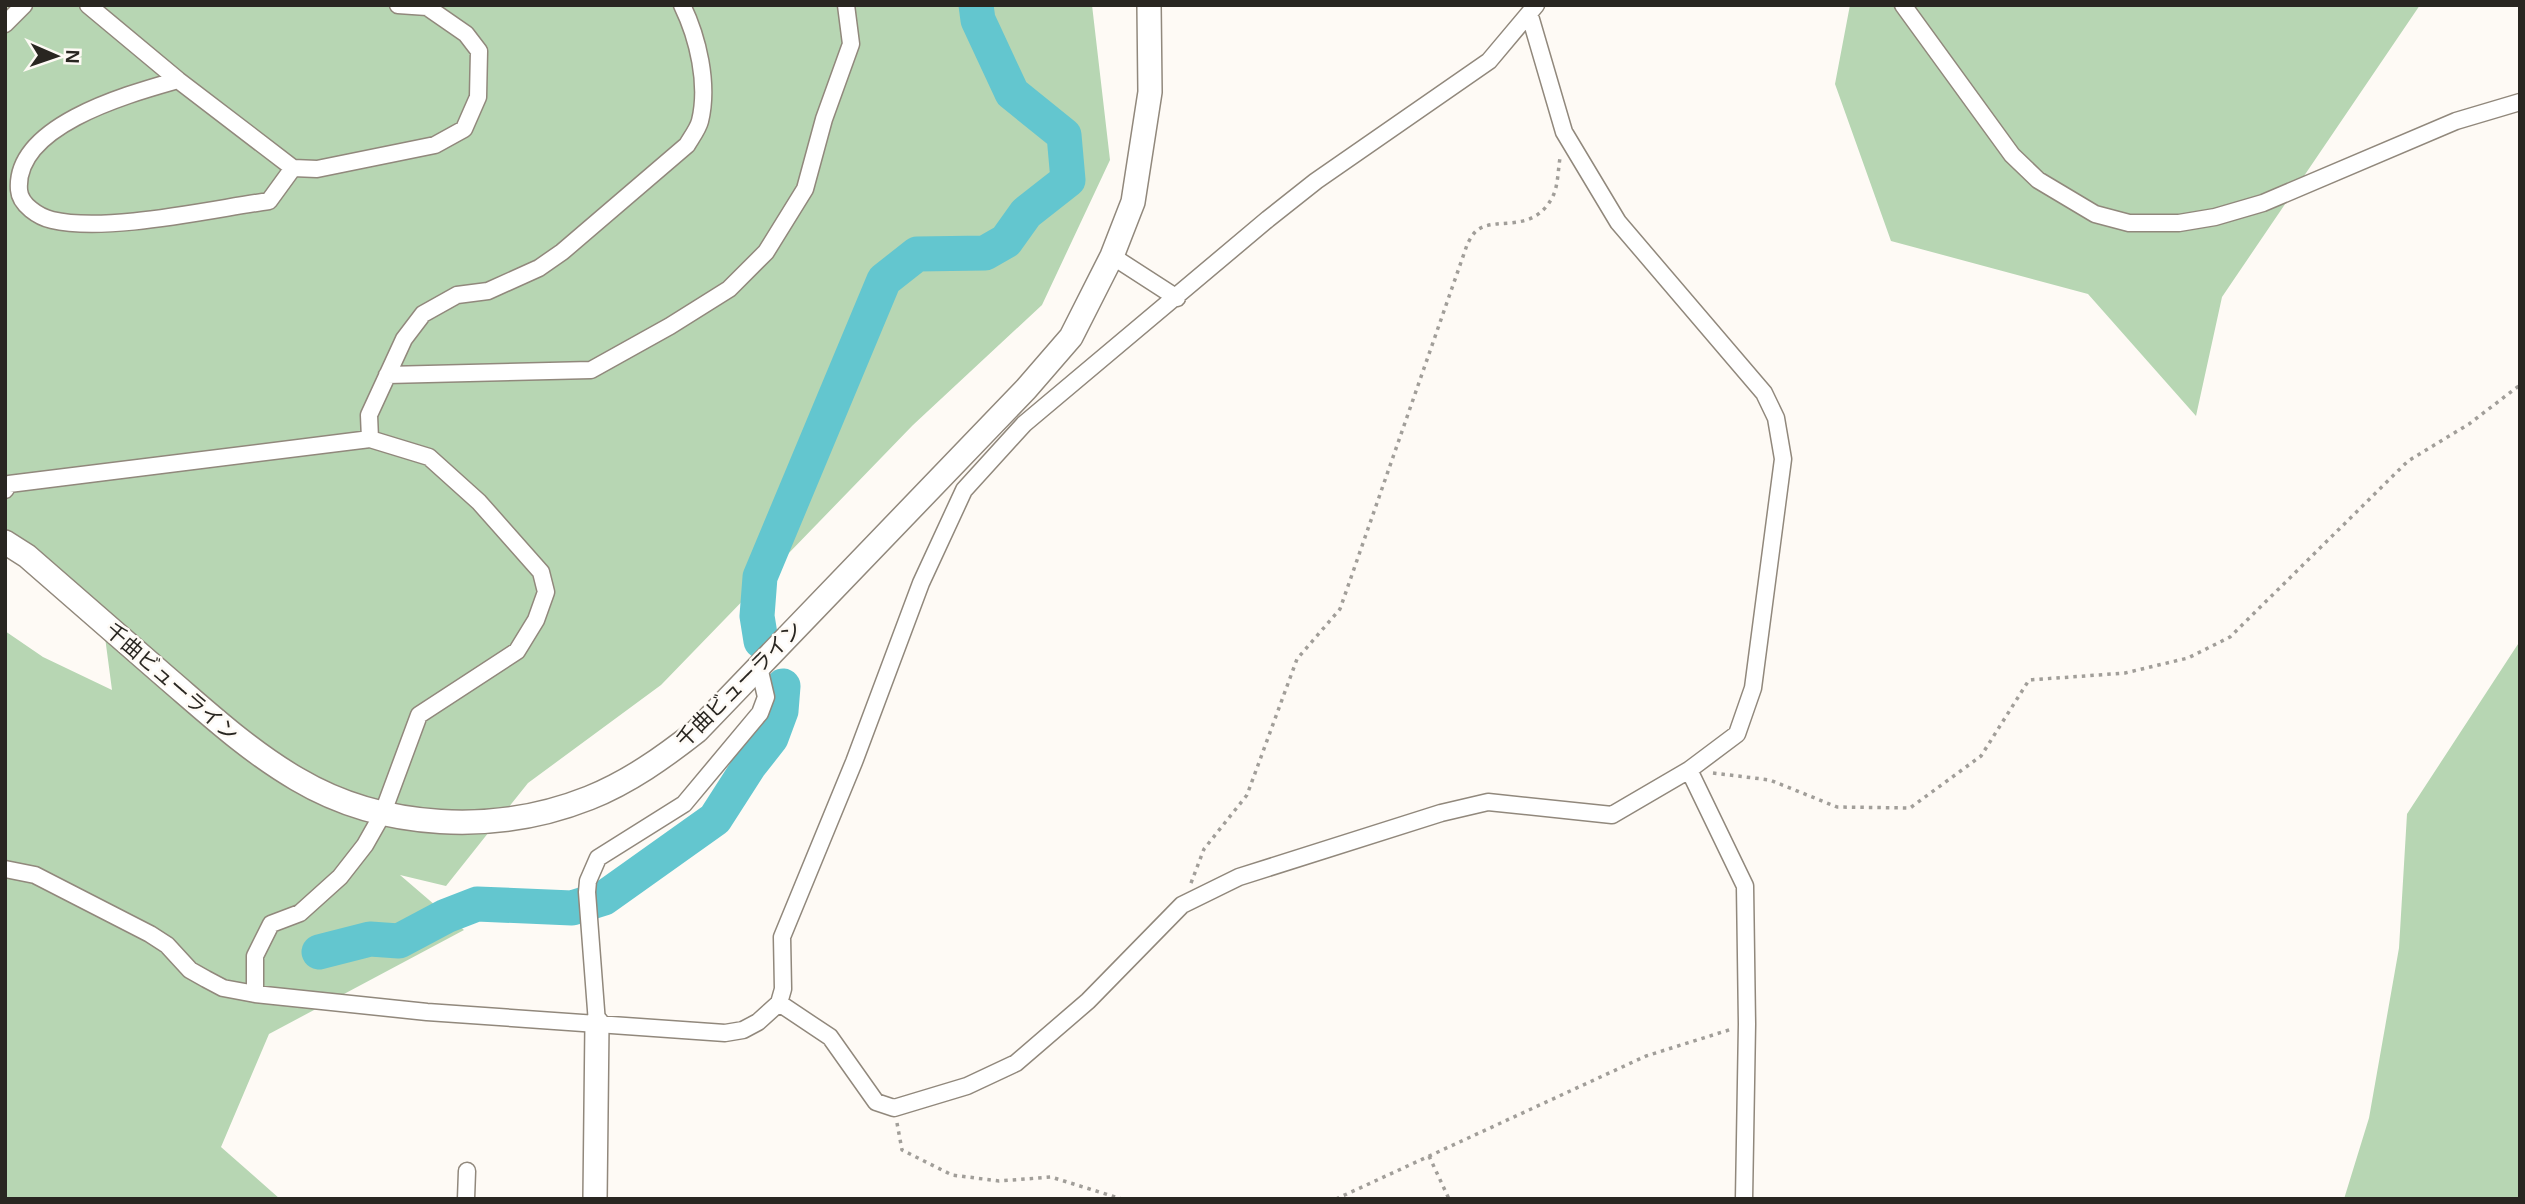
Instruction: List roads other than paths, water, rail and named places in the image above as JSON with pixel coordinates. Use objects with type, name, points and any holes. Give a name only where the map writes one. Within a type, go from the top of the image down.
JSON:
[{"type":"street","points":[[5,24],[24,5]]},
{"type":"street","points":[[88,5],[293,168],[317,169],[435,145],[464,128],[478,97],[479,51],[466,34],[427,7],[398,5]]},
{"type":"street","points":[[370,439],[369,415],[404,340],[423,314],[457,295],[488,291],[539,268],[562,252],[687,145],[700,122],[702,75],[696,35],[682,5]]},
{"type":"street","points":[[387,375],[591,370],[729,289],[766,252],[805,189],[824,119],[851,44],[846,5]]},
{"type":"street","name":"千曲ビューライン","points":[[5,541],[27,555],[243,744],[299,780],[382,815],[467,822],[547,810],[590,798],[659,761],[698,731],[1071,337],[1112,256],[1133,202],[1150,92],[1149,5]]},
{"type":"street","points":[[1903,5],[2005,146],[2029,172],[2095,214],[2129,223],[2179,223],[2215,217],[2263,203],[2456,121],[2520,102]]},
{"type":"street","points":[[779,1003],[830,1037],[876,1102],[894,1108],[967,1086],[1016,1063],[1088,1000],[1182,905],[1239,877],[1441,813],[1488,802],[1612,815],[1689,770],[1737,734],[1753,688],[1783,459],[1776,418],[1764,393],[1618,222],[1564,132],[1533,11]]},
{"type":"street","points":[[5,869],[35,874],[150,934],[167,944],[190,970],[223,988],[255,994],[427,1012],[725,1033],[743,1030],[758,1022],[779,1003],[783,989],[782,936],[854,762],[921,583],[964,490],[1024,424],[1316,181],[1489,61],[1533,11]]},
{"type":"street","points":[[178,79],[102,103],[38,143],[23,160],[18,192],[29,209],[51,220],[101,224],[270,201],[293,168]]},
{"type":"street","points":[[1112,256],[1177,298]]},
{"type":"street","points":[[5,490],[9,484],[370,439],[429,457],[510,533],[541,572],[546,592],[536,620],[517,651],[419,715],[382,815],[365,845],[340,877],[300,913],[271,924],[255,956],[255,994]]},
{"type":"street","points":[[594,1199],[597,1023],[587,921],[588,880],[598,858],[684,804],[760,713],[766,697],[759,667]]},
{"type":"street","points":[[1689,770],[1745,886],[1747,1024],[1744,1199]]},
{"type":"street","points":[[466,1199],[467,1171]]},
{"type":"waterway","points":[[761,641],[757,616],[760,577],[884,280],[917,254],[985,253],[1006,241],[1026,213],[1068,180],[1064,135],[1012,93],[978,20],[976,5]]},
{"type":"waterway","points":[[319,952],[370,939],[399,941],[446,916],[477,904],[572,908],[604,898],[715,819],[749,766],[771,738],[781,711],[783,686]]}]
